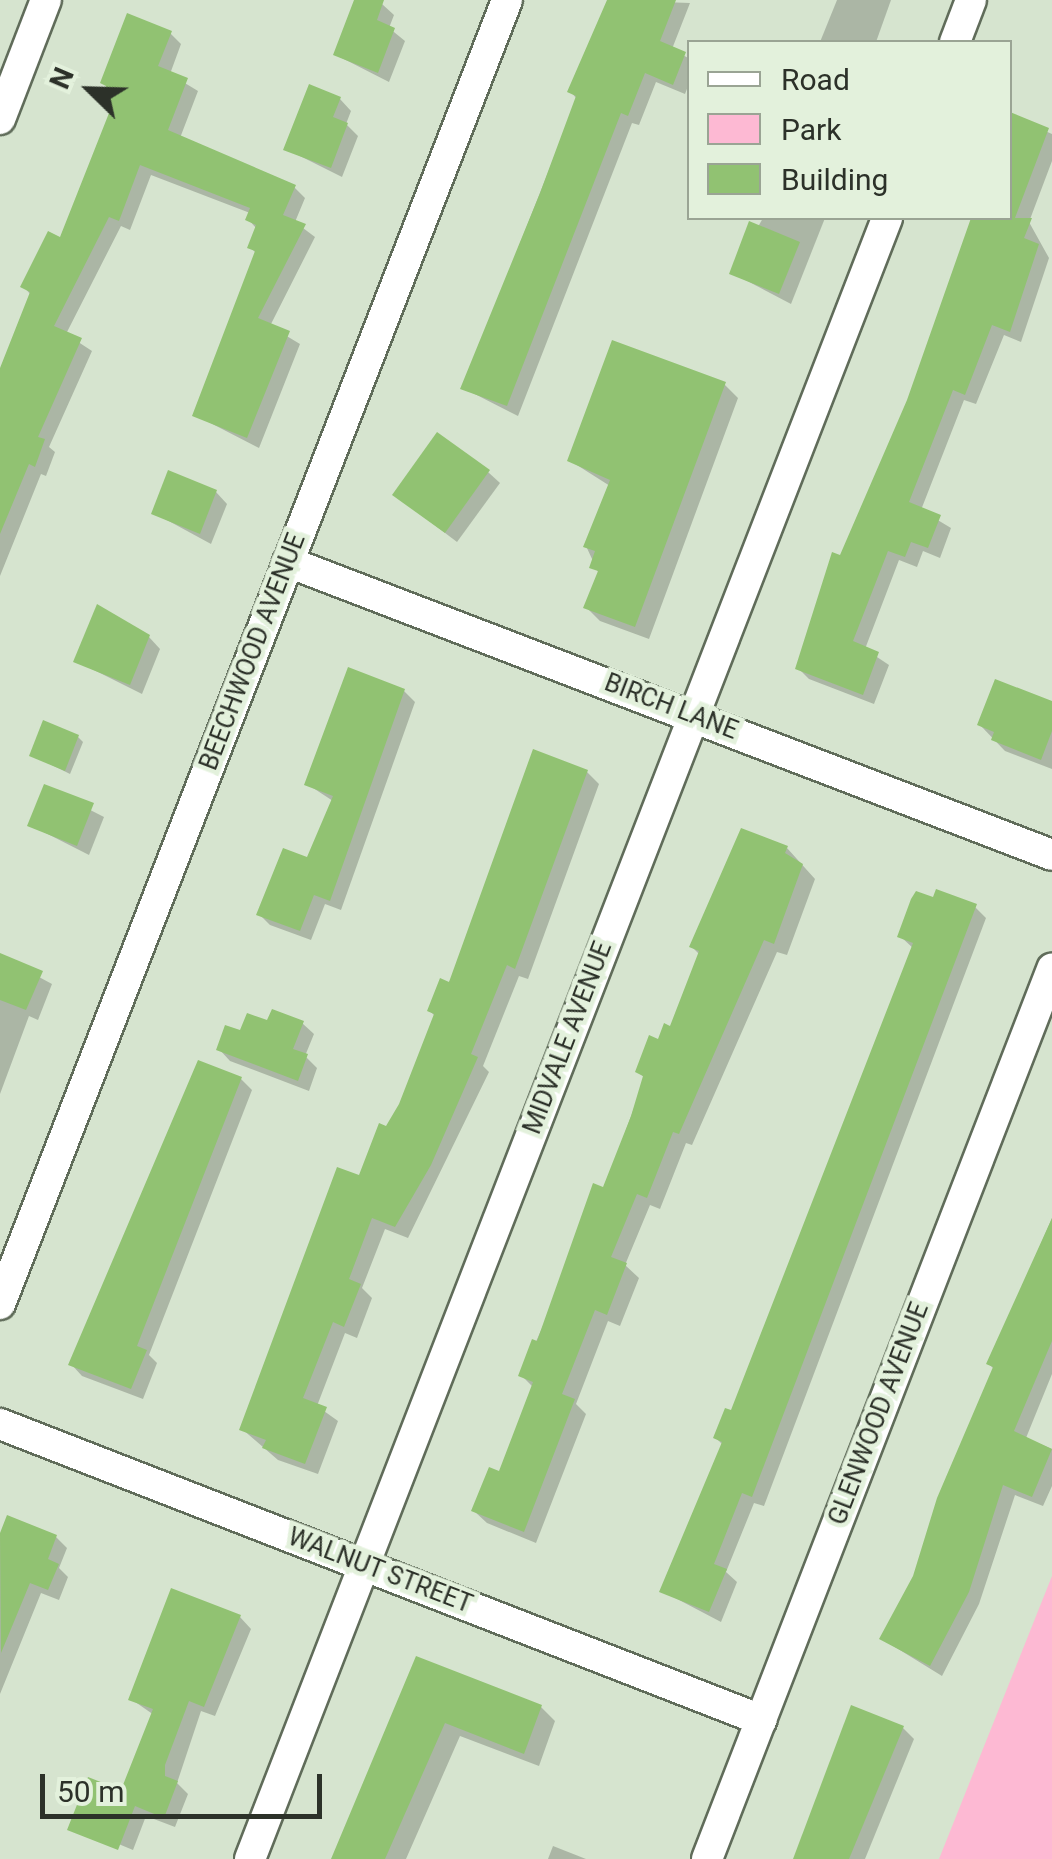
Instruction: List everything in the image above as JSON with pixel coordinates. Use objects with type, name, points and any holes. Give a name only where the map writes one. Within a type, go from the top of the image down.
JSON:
[{"type":"street","points":[[0,119],[46,0]]},
{"type":"street","name":"BEECHWOOD AVENUE","points":[[0,1304],[507,0]]},
{"type":"street","points":[[955,40],[971,0]]},
{"type":"street","name":"MIDVALE AVENUE","points":[[250,1859],[886,220]]},
{"type":"street","name":"BIRCH LANE","points":[[288,562],[1052,855]]},
{"type":"street","name":"GLENWOOD AVENUE","points":[[706,1859],[1052,970]]},
{"type":"street","name":"WALNUT STREET","points":[[0,1424],[761,1720]]},
{"type":"green space","points":[[1052,1576],[1052,1859],[939,1859]]},
{"type":"building","points":[[354,0],[384,0],[377,20],[395,28],[378,73],[333,55]]},
{"type":"building","points":[[607,0],[676,0],[660,41],[686,52],[673,85],[645,73],[628,116],[621,113],[507,406],[460,389],[540,193],[576,96],[567,92]]},
{"type":"building","points":[[127,13],[172,31],[158,66],[188,78],[168,130],[296,185],[283,215],[306,224],[258,318],[290,331],[247,438],[192,416],[255,251],[247,248],[256,225],[245,220],[250,208],[140,165],[119,221],[109,217],[54,326],[82,338],[38,437],[45,439],[35,467],[29,464],[0,534],[0,368],[30,292],[20,287],[48,231],[60,237],[111,108],[100,103],[106,86],[100,83]]},
{"type":"building","points":[[309,84],[341,97],[333,117],[348,123],[331,168],[283,150]]},
{"type":"building","points":[[1012,113],[1049,128],[1015,218],[1032,218],[1024,238],[1039,244],[1010,332],[992,325],[965,395],[953,390],[909,502],[941,515],[928,548],[911,542],[905,557],[888,551],[853,641],[879,652],[863,695],[795,669],[832,552],[840,555],[907,400],[970,220],[1012,220]]},
{"type":"building","points":[[749,221],[800,242],[779,294],[729,274]]},
{"type":"building","points":[[612,340],[726,382],[635,627],[583,608],[598,571],[589,568],[595,551],[583,547],[610,480],[567,461]]},
{"type":"building","points":[[437,432],[490,470],[445,533],[392,495]]},
{"type":"building","points":[[168,470],[217,490],[200,534],[151,514]]},
{"type":"building","points":[[97,604],[150,635],[130,685],[73,662]]},
{"type":"building","points":[[348,667],[405,689],[330,901],[314,895],[300,931],[256,915],[283,848],[307,857],[333,796],[304,785]]},
{"type":"building","points":[[995,679],[1052,701],[1052,731],[1041,760],[991,740],[994,732],[977,725]]},
{"type":"building","points":[[43,720],[79,735],[65,771],[29,756]]},
{"type":"building","points":[[533,749],[588,770],[515,969],[507,965],[471,1054],[478,1057],[431,1165],[395,1227],[372,1218],[349,1279],[361,1284],[344,1327],[333,1322],[303,1398],[327,1407],[305,1464],[262,1448],[266,1440],[239,1430],[337,1167],[359,1175],[379,1123],[386,1126],[399,1104],[434,1014],[427,1011],[440,978],[449,982]]},
{"type":"building","points":[[44,784],[94,803],[77,846],[27,826]]},
{"type":"building","points":[[741,828],[788,846],[785,853],[803,864],[774,944],[764,940],[679,1134],[673,1132],[647,1198],[637,1194],[611,1257],[627,1263],[607,1315],[595,1310],[562,1394],[575,1399],[524,1532],[471,1511],[489,1467],[499,1471],[533,1382],[518,1376],[532,1339],[537,1341],[593,1183],[603,1187],[631,1116],[643,1076],[635,1072],[649,1035],[658,1039],[664,1023],[670,1026],[699,951],[689,947]]},
{"type":"building","points":[[936,889],[977,904],[752,1497],[742,1493],[714,1564],[727,1569],[709,1612],[659,1592],[722,1442],[713,1438],[725,1408],[731,1410],[913,943],[897,937],[911,899],[916,891],[933,897]]},
{"type":"building","points":[[0,953],[43,971],[26,1010],[0,1000]]},
{"type":"building","points":[[272,1009],[304,1021],[293,1049],[308,1054],[298,1081],[216,1050],[225,1025],[240,1030],[247,1013],[267,1020]]},
{"type":"building","points":[[198,1060],[242,1077],[137,1346],[147,1350],[131,1389],[68,1365]]},
{"type":"building","points":[[1052,1218],[1052,1341],[1014,1431],[1052,1449],[1032,1497],[1003,1485],[969,1592],[930,1666],[879,1639],[913,1576],[937,1498],[993,1367],[986,1364]]},
{"type":"building","points":[[7,1515],[57,1535],[48,1559],[59,1564],[48,1590],[30,1583],[1,1653],[0,1533]]},
{"type":"building","points":[[171,1588],[241,1615],[204,1707],[189,1701],[165,1765],[165,1776],[178,1781],[164,1818],[135,1806],[118,1850],[67,1830],[88,1777],[121,1790],[153,1709],[128,1700]]},
{"type":"building","points":[[416,1656],[542,1705],[524,1754],[445,1723],[385,1859],[331,1859]]},
{"type":"building","points":[[851,1705],[904,1726],[849,1859],[793,1859]]}]
